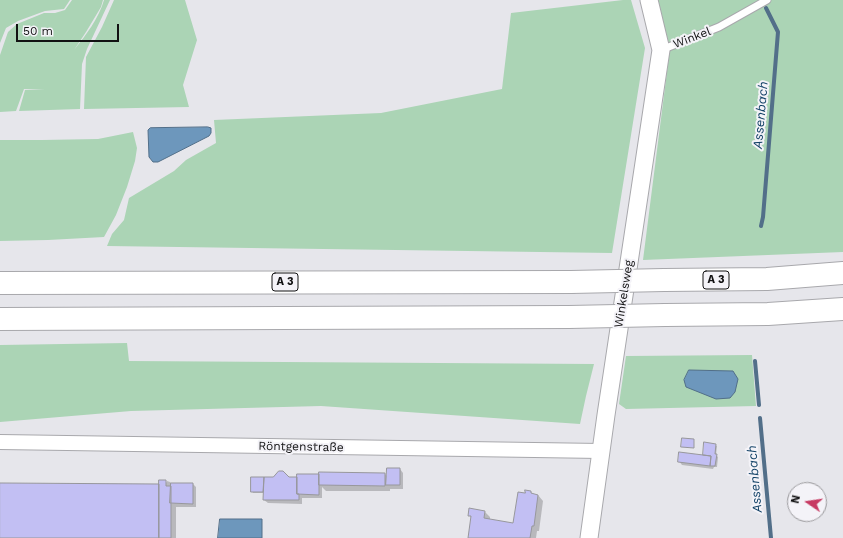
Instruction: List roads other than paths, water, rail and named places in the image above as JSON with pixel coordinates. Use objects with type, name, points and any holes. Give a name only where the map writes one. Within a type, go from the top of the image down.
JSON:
[{"type":"highway","name":"A 3","points":[[0,283],[571,282],[767,279],[843,273]]},
{"type":"highway","points":[[0,319],[768,314],[843,309]]},
{"type":"street","name":"Winkel","points":[[649,0],[661,50]]},
{"type":"street","name":"Winkelsweg","points":[[589,538],[661,50]]},
{"type":"street","name":"Röntgenstraße","points":[[0,442],[601,450]]},
{"type":"lane","name":"Winkel","points":[[661,50],[719,27],[767,0]]},
{"type":"water","points":[[150,128],[211,128],[211,133],[209,136],[158,162],[153,162],[149,157],[148,130]]},
{"type":"water","points":[[689,370],[733,371],[738,379],[735,392],[730,398],[716,399],[686,387],[684,380]]},
{"type":"water","points":[[220,519],[262,519],[262,538],[218,538]]},
{"type":"waterway","name":"Assenbach","points":[[761,226],[763,217],[778,32],[766,8]]},
{"type":"waterway","name":"Assenbach","points":[[755,361],[759,405]]},
{"type":"waterway","name":"Assenbach","points":[[760,418],[771,538]]}]
